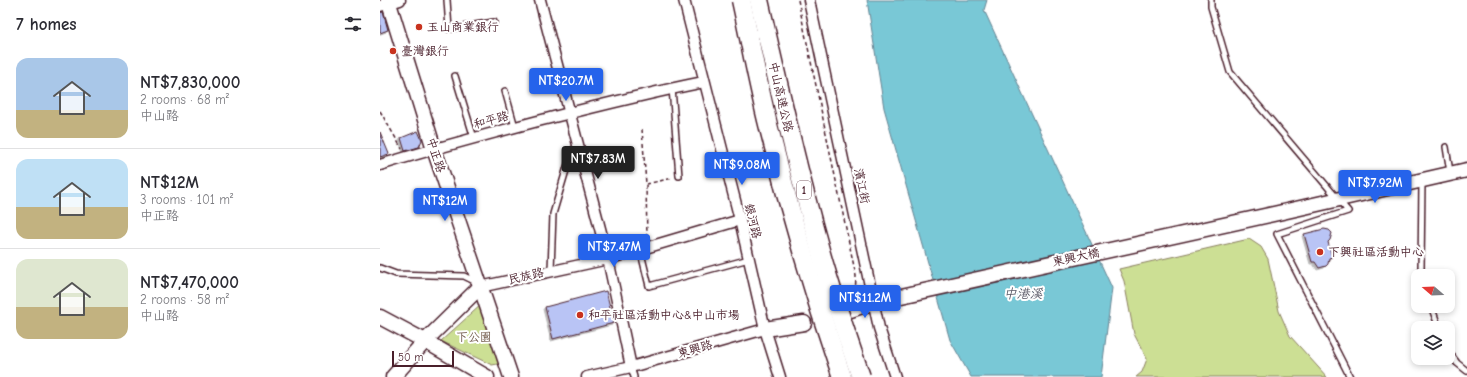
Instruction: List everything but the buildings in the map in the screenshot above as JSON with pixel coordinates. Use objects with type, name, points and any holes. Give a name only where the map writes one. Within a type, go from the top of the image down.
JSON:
[{"type":"highway","name":"中山高速公路","points":[[740,0],[770,135],[790,210],[821,314],[842,377]]},
{"type":"highway","name":"中山高速公路","points":[[759,0],[793,147],[817,240],[838,310],[861,377]]},
{"type":"street","points":[[540,0],[608,259],[631,367]]},
{"type":"street","name":"銀河路","points":[[684,0],[740,220],[765,329],[780,377]]},
{"type":"street","name":"濱江街","points":[[809,0],[879,328],[895,377]]},
{"type":"street","name":"中正路","points":[[389,2],[434,149],[511,377]]},
{"type":"street","name":"和平路","points":[[380,165],[569,113],[672,88],[704,82]]},
{"type":"street","name":"東興大橋","points":[[853,309],[874,302],[1467,170]]},
{"type":"street","name":"民族路","points":[[480,287],[551,270],[608,259],[740,220]]},
{"type":"street","points":[[393,377],[425,341],[480,287]]},
{"type":"street","points":[[380,317],[487,377]]},
{"type":"street","name":"東興路","points":[[587,377],[631,367],[765,329],[804,323]]},
{"type":"lane","points":[[447,0],[449,29],[494,22]]},
{"type":"lane","points":[[1211,0],[1211,7],[1230,72],[1348,211],[1277,234],[1350,377]]},
{"type":"lane","points":[[455,76],[474,138]]},
{"type":"lane","points":[[672,88],[679,176]]},
{"type":"lane","points":[[505,91],[515,127]]},
{"type":"lane","points":[[551,270],[553,214],[566,167],[577,143]]},
{"type":"lane","points":[[1446,147],[1450,173]]},
{"type":"lane","points":[[1421,269],[1422,180]]},
{"type":"lane","points":[[643,248],[650,286],[749,259]]},
{"type":"lane","points":[[380,268],[396,274],[464,276],[476,281],[480,287]]},
{"type":"lane","points":[[1455,360],[1467,371]]},
{"type":"lane","points":[[631,367],[634,377]]},
{"type":"path","points":[[798,0],[856,276],[853,309]]},
{"type":"path","points":[[380,111],[407,157]]},
{"type":"path","points":[[642,129],[646,184],[643,248]]},
{"type":"path","points":[[646,184],[679,176]]},
{"type":"green space","points":[[1249,239],[1261,247],[1268,259],[1279,311],[1290,336],[1327,377],[1136,377],[1142,372],[1147,359],[1134,334],[1124,281],[1119,269]]},
{"type":"green space","name":"下公園","points":[[482,304],[503,363],[492,365],[441,341]]},
{"type":"water","name":"中港溪","points":[[867,0],[987,0],[984,10],[1112,288],[1101,377],[971,377],[950,340],[884,108]]},
{"type":"place","name":"玉山商業銀行","points":[[419,27]]},
{"type":"place","name":"臺灣銀行","points":[[393,51]]},
{"type":"place","name":"下興社區活動中心","points":[[1320,252]]},
{"type":"place","name":"和平社區活動中心&中山市場","points":[[580,315]]}]
